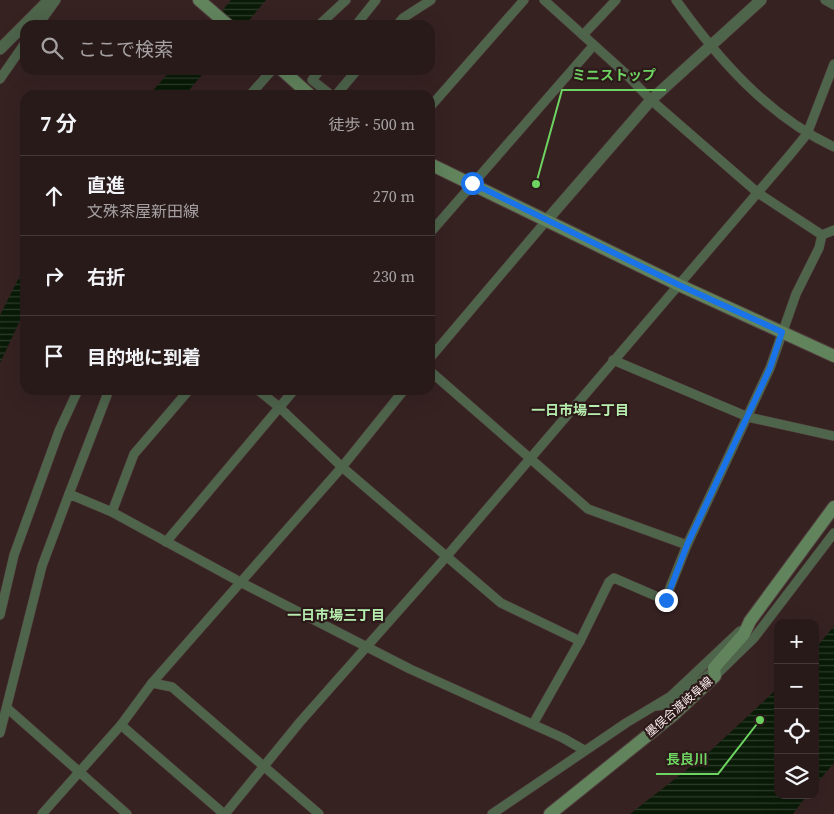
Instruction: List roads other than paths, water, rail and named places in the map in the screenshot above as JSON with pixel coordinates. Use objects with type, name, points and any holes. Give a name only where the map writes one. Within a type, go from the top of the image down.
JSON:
[{"type":"main road","points":[[199,0],[222,20]]},
{"type":"main road","points":[[288,75],[304,90]]},
{"type":"main road","points":[[435,166],[679,285],[834,356]]},
{"type":"main road","name":"墨俣合渡岐阜線","points":[[550,814],[673,714],[715,676],[714,668],[744,634],[750,621],[834,506]]},
{"type":"street","points":[[28,20],[48,0]]},
{"type":"street","points":[[42,20],[56,0]]},
{"type":"street","points":[[324,20],[346,0]]},
{"type":"street","points":[[360,20],[376,0]]},
{"type":"street","points":[[401,20],[431,0]]},
{"type":"street","points":[[435,101],[524,0]]},
{"type":"street","points":[[544,0],[593,46],[626,73],[651,100],[758,193],[822,235]]},
{"type":"street","points":[[582,36],[616,0]]},
{"type":"street","points":[[676,0],[710,46],[731,70],[806,134],[834,147]]},
{"type":"street","points":[[435,352],[651,100],[759,0]]},
{"type":"street","points":[[825,0],[834,5]]},
{"type":"street","points":[[0,48],[20,28]]},
{"type":"street","points":[[435,227],[593,46]]},
{"type":"street","points":[[0,79],[20,50]]},
{"type":"street","points":[[121,725],[225,814],[367,646],[446,557],[758,193],[806,134],[834,64]]},
{"type":"street","points":[[254,90],[268,75]]},
{"type":"street","points":[[316,75],[312,80],[325,90]]},
{"type":"street","points":[[340,90],[353,75]]},
{"type":"street","points":[[822,235],[834,230]]},
{"type":"street","points":[[533,724],[580,641],[609,582],[614,578],[666,600],[687,545],[770,368],[796,294],[819,248],[822,235]]},
{"type":"street","points":[[613,360],[748,416],[834,436]]},
{"type":"street","points":[[435,375],[588,509],[687,545]]},
{"type":"street","points":[[0,615],[14,555],[59,431],[76,395]]},
{"type":"street","points":[[0,733],[42,566],[107,395]]},
{"type":"street","points":[[112,512],[134,454],[185,395]]},
{"type":"street","points":[[264,395],[280,407],[342,467],[501,604],[580,641]]},
{"type":"street","points":[[166,542],[290,395]]},
{"type":"street","points":[[42,814],[121,725],[152,683],[242,583],[342,467],[400,395]]},
{"type":"street","points":[[69,494],[112,512],[242,583],[410,669],[533,724],[584,750]]},
{"type":"street","points":[[652,707],[670,704],[709,674],[715,676],[754,638],[834,533]]},
{"type":"street","points":[[492,814],[584,750],[671,696],[750,621]]},
{"type":"street","points":[[152,683],[172,687],[319,814]]},
{"type":"street","points":[[7,708],[78,773],[127,814]]},
{"type":"place","name":"ミニストップ","points":[[536,184]]},
{"type":"place","name":"長良川","points":[[760,720]]},
{"type":"district","name":"一日市場二丁目","points":[[580,410]]},
{"type":"district","name":"一日市場三丁目","points":[[336,615]]}]
